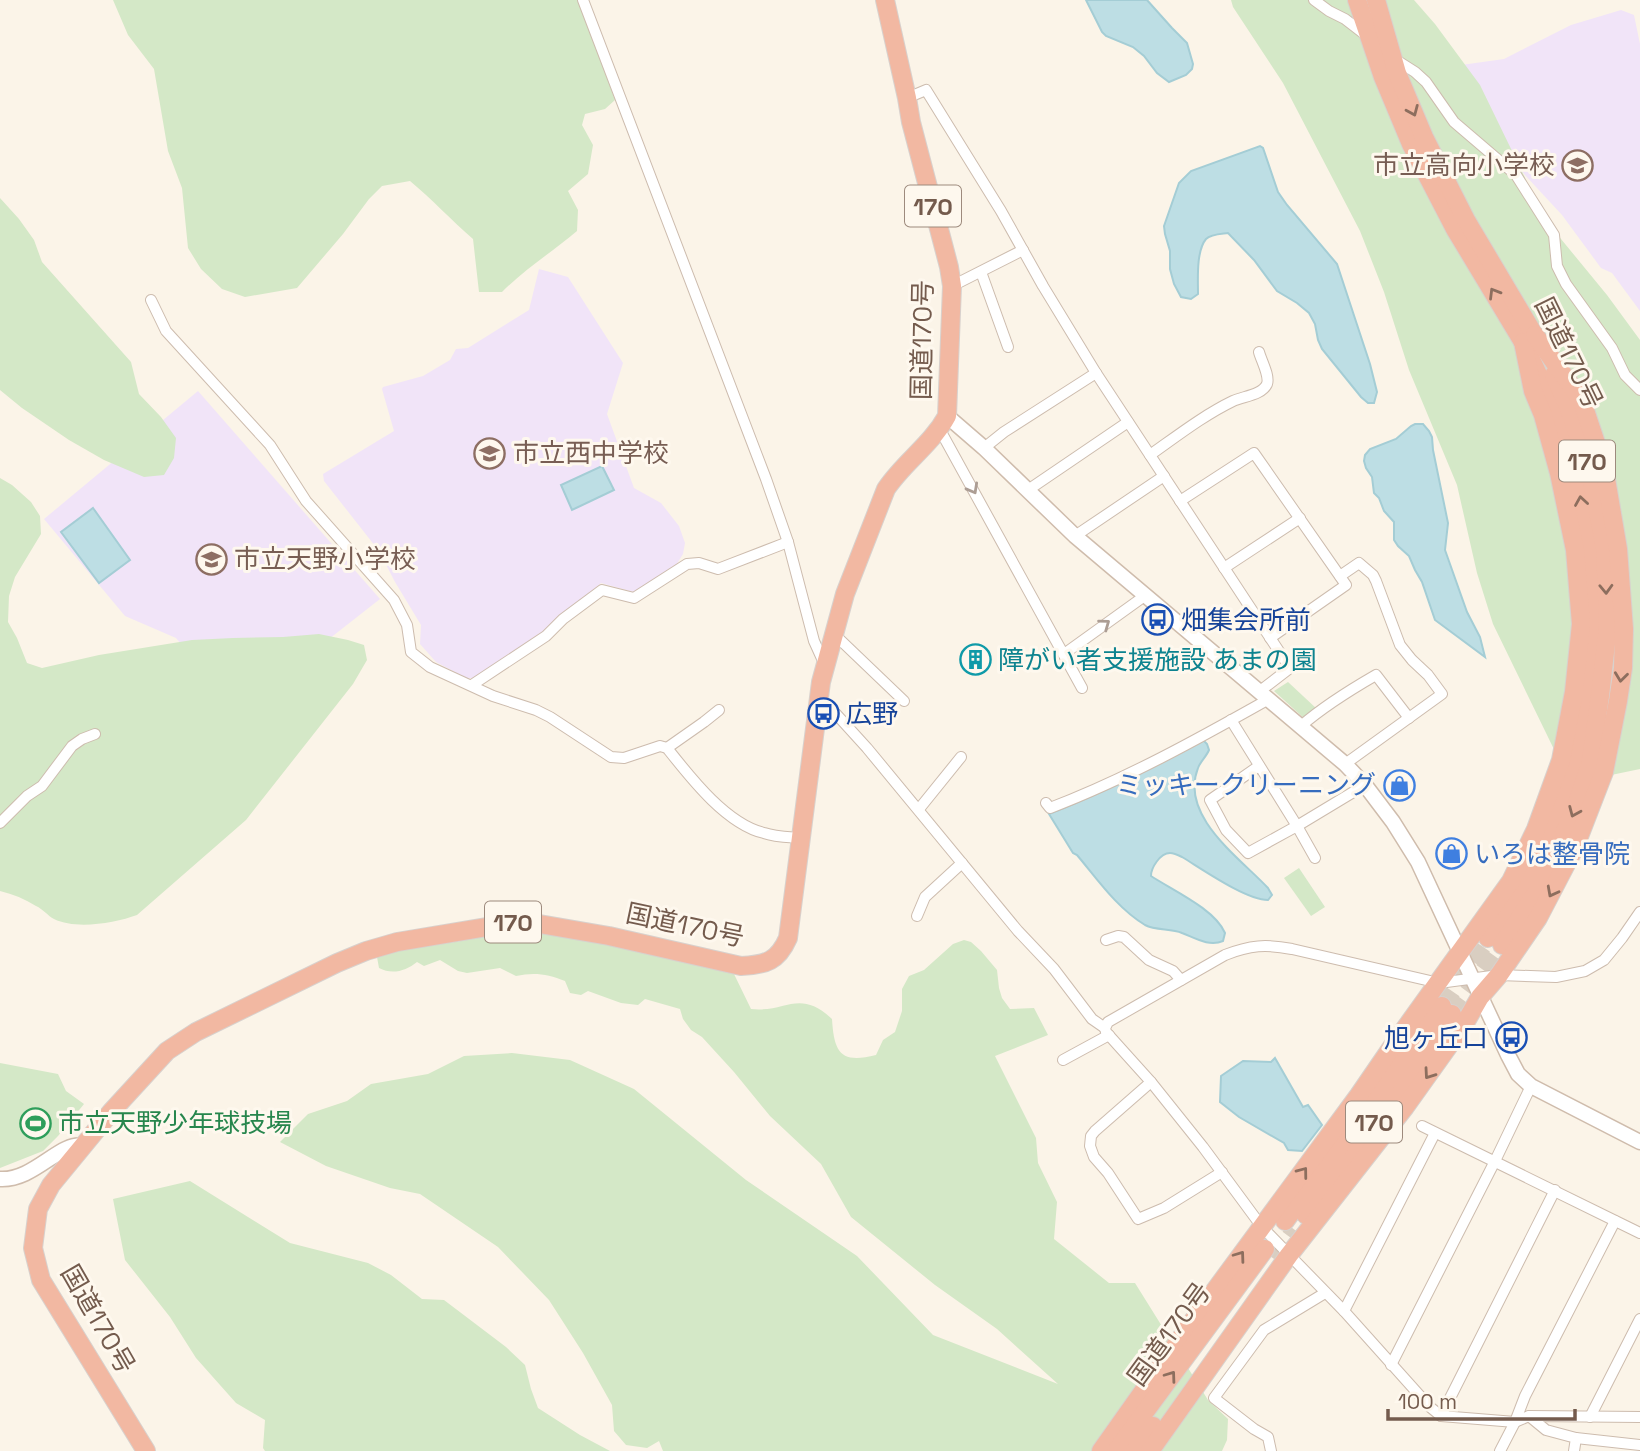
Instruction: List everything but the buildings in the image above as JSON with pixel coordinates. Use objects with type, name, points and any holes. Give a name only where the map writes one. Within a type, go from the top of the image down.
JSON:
[{"type":"highway","name":"国道170号","points":[[146,1451],[41,1280],[33,1248],[38,1209],[51,1185],[111,1112],[167,1051],[196,1032],[366,951],[397,942],[522,921],[608,936],[741,966],[757,965],[782,951],[788,938],[818,697],[850,581],[886,489],[943,423],[952,286],[950,267],[911,122],[885,0]]},
{"type":"highway","name":"国道170号","points":[[1357,0],[1383,77],[1411,144],[1455,229],[1529,338]]},
{"type":"highway","name":"国道170号","points":[[1376,0],[1397,73],[1424,137],[1529,338],[1577,475],[1589,550],[1593,626],[1586,694],[1574,766],[1549,835],[1495,942]]},
{"type":"highway","points":[[1101,1451],[1461,953],[1511,881],[1536,829],[1561,760],[1581,624],[1575,550],[1559,473],[1543,415],[1533,391],[1529,338]]},
{"type":"highway","points":[[1150,1451],[1276,1254],[1405,1107],[1538,918],[1575,847],[1604,772],[1623,668],[1624,629],[1618,549],[1604,467],[1582,401],[1529,338]]},
{"type":"highway","name":"170","points":[[1290,1225],[1447,1010]]},
{"type":"highway","name":"国道170号","points":[[1116,1451],[1276,1254]]},
{"type":"highway","name":"国道170号","points":[[1135,1451],[1276,1254]]},
{"type":"street","points":[[583,0],[723,362],[788,542],[810,628],[825,664]]},
{"type":"street","points":[[1314,0],[1345,19],[1370,39]]},
{"type":"street","points":[[1392,57],[1426,82],[1454,122],[1516,176],[1554,235],[1557,266],[1566,284],[1612,348],[1625,375],[1640,390]]},
{"type":"street","points":[[907,98],[926,90],[1096,373],[1290,668],[1264,695],[1231,720],[1099,788],[1050,808],[1045,803]]},
{"type":"street","points":[[952,286],[1023,250]]},
{"type":"street","points":[[981,272],[1007,347]]},
{"type":"street","points":[[152,300],[166,331],[270,445],[306,501],[394,600],[407,625],[411,652],[430,667],[493,696],[550,717],[611,757],[624,758],[660,746],[667,748],[717,805],[746,826],[764,834],[801,838]]},
{"type":"street","points":[[1150,455],[1215,410],[1259,392],[1266,386],[1268,380],[1259,352]]},
{"type":"street","points":[[984,448],[1004,432],[1096,373]]},
{"type":"street","points":[[1028,490],[1128,422]]},
{"type":"street","points":[[943,423],[984,448],[1075,536],[1345,764],[1393,822],[1418,862],[1518,1073],[1531,1086],[1640,1142]]},
{"type":"street","points":[[943,423],[1082,688]]},
{"type":"street","points":[[1180,501],[1254,453],[1346,585],[1270,638]]},
{"type":"street","points":[[1075,536],[1164,476]]},
{"type":"street","points":[[1224,568],[1300,518]]},
{"type":"street","points":[[472,685],[547,636],[563,619],[602,590],[634,598],[687,564],[699,563],[718,569],[788,542]]},
{"type":"street","points":[[1340,576],[1359,564],[1373,575],[1400,645],[1428,674],[1442,694],[1345,764]]},
{"type":"street","points":[[1064,654],[1146,595]]},
{"type":"street","points":[[834,634],[904,701]]},
{"type":"street","points":[[1301,726],[1351,689],[1376,675],[1409,718]]},
{"type":"street","points":[[818,697],[867,748],[1018,931],[1054,969],[1092,1019],[1151,1082],[1262,1227],[1276,1254],[1344,1311],[1430,1408],[1441,1416],[1515,1422],[1529,1416],[1640,1417]]},
{"type":"street","points":[[667,748],[719,710]]},
{"type":"street","points":[[1231,720],[1315,858]]},
{"type":"street","points":[[0,823],[27,796],[42,786],[72,746],[82,738],[95,734]]},
{"type":"street","points":[[919,810],[961,757]]},
{"type":"street","points":[[1259,766],[1210,800],[1226,830],[1248,853],[1365,785]]},
{"type":"street","points":[[917,916],[925,897],[961,863]]},
{"type":"street","points":[[1107,1032],[1108,1022],[1225,955],[1256,945],[1272,945],[1439,983],[1499,975],[1556,977],[1586,971],[1604,960],[1640,912]]},
{"type":"street","points":[[1106,940],[1124,937],[1149,960],[1172,971],[1181,980]]},
{"type":"street","points":[[1063,1059],[1107,1032]]},
{"type":"street","points":[[1151,1082],[1095,1131],[1091,1136],[1090,1146],[1094,1157],[1108,1173],[1138,1219],[1164,1208],[1222,1172]]},
{"type":"street","points":[[1391,1365],[1531,1086]]},
{"type":"street","points":[[1422,1126],[1640,1233]]},
{"type":"street","points":[[1344,1311],[1435,1133]]},
{"type":"street","points":[[0,1179],[23,1175],[75,1144],[83,1146]]},
{"type":"street","points":[[1441,1416],[1555,1190]]},
{"type":"street","points":[[1500,1451],[1525,1396],[1615,1221]]},
{"type":"street","points":[[1271,1451],[1268,1437],[1214,1398],[1264,1330],[1325,1293]]},
{"type":"street","points":[[1590,1417],[1640,1319]]},
{"type":"street","points":[[1529,1416],[1546,1430],[1576,1438],[1640,1445]]},
{"type":"street","points":[[1574,1451],[1576,1438]]},
{"type":"shaded area","name":"市立高向小学校","points":[[1621,10],[1634,15],[1640,44],[1640,311],[1612,273],[1601,268],[1562,215],[1501,149],[1454,66],[1504,59],[1571,25]]},
{"type":"shaded area","name":"市立西中学校","points":[[539,269],[568,277],[623,363],[607,414],[634,488],[661,503],[679,526],[685,543],[683,554],[673,570],[633,592],[601,583],[539,637],[477,678],[466,678],[436,662],[420,644],[421,625],[379,551],[324,481],[323,474],[394,431],[383,387],[423,376],[450,360],[456,349],[468,348],[529,310]]},
{"type":"shaded area","name":"市立天野小学校","points":[[198,391],[380,599],[237,711],[176,638],[125,616],[44,519]]},
{"type":"green space","points":[[113,0],[579,0],[615,100],[605,109],[585,114],[582,125],[593,145],[588,174],[568,191],[578,210],[577,231],[502,292],[479,292],[473,239],[410,181],[382,186],[297,288],[245,297],[222,289],[201,269],[188,248],[182,188],[168,151],[154,69],[128,35]]},
{"type":"green space","points":[[1231,0],[1414,0],[1480,85],[1530,188],[1561,239],[1640,340],[1640,769],[1592,779],[1566,774],[1493,624],[1477,573],[1457,485],[1409,370],[1384,292],[1360,231],[1283,83]]},
{"type":"green space","points":[[0,198],[34,240],[42,262],[131,362],[139,394],[176,438],[174,458],[164,475],[144,477],[104,460],[69,440],[0,390]]},
{"type":"green space","points":[[0,478],[31,502],[40,516],[41,534],[15,577],[9,596],[8,622],[27,663],[42,668],[99,655],[192,640],[319,634],[364,645],[367,660],[353,684],[246,820],[137,915],[128,918],[84,925],[63,922],[52,918],[28,901],[0,891]]},
{"type":"green space","points":[[1288,682],[1318,710],[1306,720],[1274,691]]},
{"type":"green space","points":[[1299,868],[1325,907],[1311,916],[1284,878]]},
{"type":"green space","points":[[517,929],[590,938],[734,974],[751,1009],[801,1003],[820,1010],[832,1019],[838,1048],[847,1057],[855,1058],[876,1055],[883,1040],[895,1032],[902,1011],[902,989],[909,976],[924,970],[953,944],[964,940],[971,942],[997,970],[1002,998],[1010,1009],[1034,1008],[1048,1035],[995,1056],[1036,1138],[1038,1163],[1057,1202],[1054,1239],[1109,1283],[1135,1283],[1208,1400],[1228,1419],[1227,1440],[1222,1451],[663,1451],[659,1441],[647,1448],[626,1445],[614,1431],[612,1405],[549,1300],[498,1247],[420,1194],[390,1188],[326,1166],[280,1142],[308,1114],[347,1101],[371,1084],[428,1074],[464,1056],[512,1053],[570,1060],[634,1089],[746,1180],[857,1256],[933,1335],[1058,1384],[997,1329],[935,1285],[851,1217],[821,1164],[770,1116],[702,1037],[691,1030],[680,1009],[645,999],[638,1005],[621,1003],[588,991],[581,995],[570,993],[565,981],[547,975],[516,976],[500,968],[467,973],[458,971],[440,960],[424,966],[417,962],[399,971],[379,968],[377,957],[382,953]]},
{"type":"green space","name":"市立天野少年球技場","points":[[0,1063],[58,1074],[66,1091],[84,1104],[43,1151],[0,1168]]},
{"type":"green space","points":[[190,1181],[290,1243],[368,1263],[391,1275],[422,1299],[444,1300],[506,1347],[525,1365],[538,1408],[610,1451],[265,1451],[265,1420],[236,1403],[196,1358],[170,1317],[125,1260],[113,1199]]},
{"type":"water","points":[[1086,0],[1147,0],[1187,43],[1192,69],[1186,75],[1169,82],[1133,47],[1106,36]]},
{"type":"water","points":[[1260,146],[1278,192],[1337,264],[1370,364],[1377,392],[1374,403],[1368,403],[1361,397],[1322,349],[1309,313],[1277,291],[1254,260],[1228,233],[1211,236],[1203,244],[1198,266],[1198,294],[1191,299],[1181,297],[1174,284],[1164,226],[1179,183],[1191,171]]},
{"type":"water","points":[[1415,424],[1423,424],[1432,437],[1448,523],[1445,550],[1467,612],[1480,637],[1485,657],[1435,620],[1422,582],[1409,556],[1394,540],[1394,522],[1374,493],[1372,477],[1366,468],[1365,455],[1370,449],[1396,439]]},
{"type":"water","points":[[602,466],[614,490],[572,510],[561,485]]},
{"type":"water","points":[[93,508],[130,560],[99,583],[61,532]]},
{"type":"water","points":[[1203,740],[1209,750],[1198,768],[1194,786],[1204,819],[1215,835],[1272,895],[1268,900],[1248,895],[1170,853],[1163,855],[1154,865],[1151,876],[1203,908],[1220,924],[1225,933],[1223,941],[1218,943],[1202,941],[1178,931],[1149,927],[1135,918],[1073,853],[1049,814],[1128,780]]},
{"type":"water","points":[[1275,1058],[1303,1107],[1308,1105],[1322,1125],[1302,1151],[1288,1150],[1284,1143],[1239,1117],[1220,1102],[1221,1076],[1243,1061],[1271,1062]]},
{"type":"tunnel","points":[[1442,1006],[1488,938]]},
{"type":"tunnel","points":[[1452,1014],[1502,945]]},
{"type":"tunnel","points":[[1274,1259],[1295,1230]]},
{"type":"place","name":"市立高向小学校","points":[[1578,165]]},
{"type":"place","name":"市立西中学校","points":[[490,453]]},
{"type":"place","name":"市立天野小学校","points":[[211,559]]},
{"type":"place","name":"畑集会所前","points":[[1158,620]]},
{"type":"place","name":"障がい者支援施設 あまの園","points":[[975,660]]},
{"type":"place","name":"広野","points":[[823,714]]},
{"type":"place","name":"ミッキークリーニング","points":[[1399,785]]},
{"type":"place","name":"いろは整骨院","points":[[1451,854]]},
{"type":"place","name":"旭ヶ丘口","points":[[1511,1038]]},
{"type":"place","name":"市立天野少年球技場","points":[[35,1123]]}]
